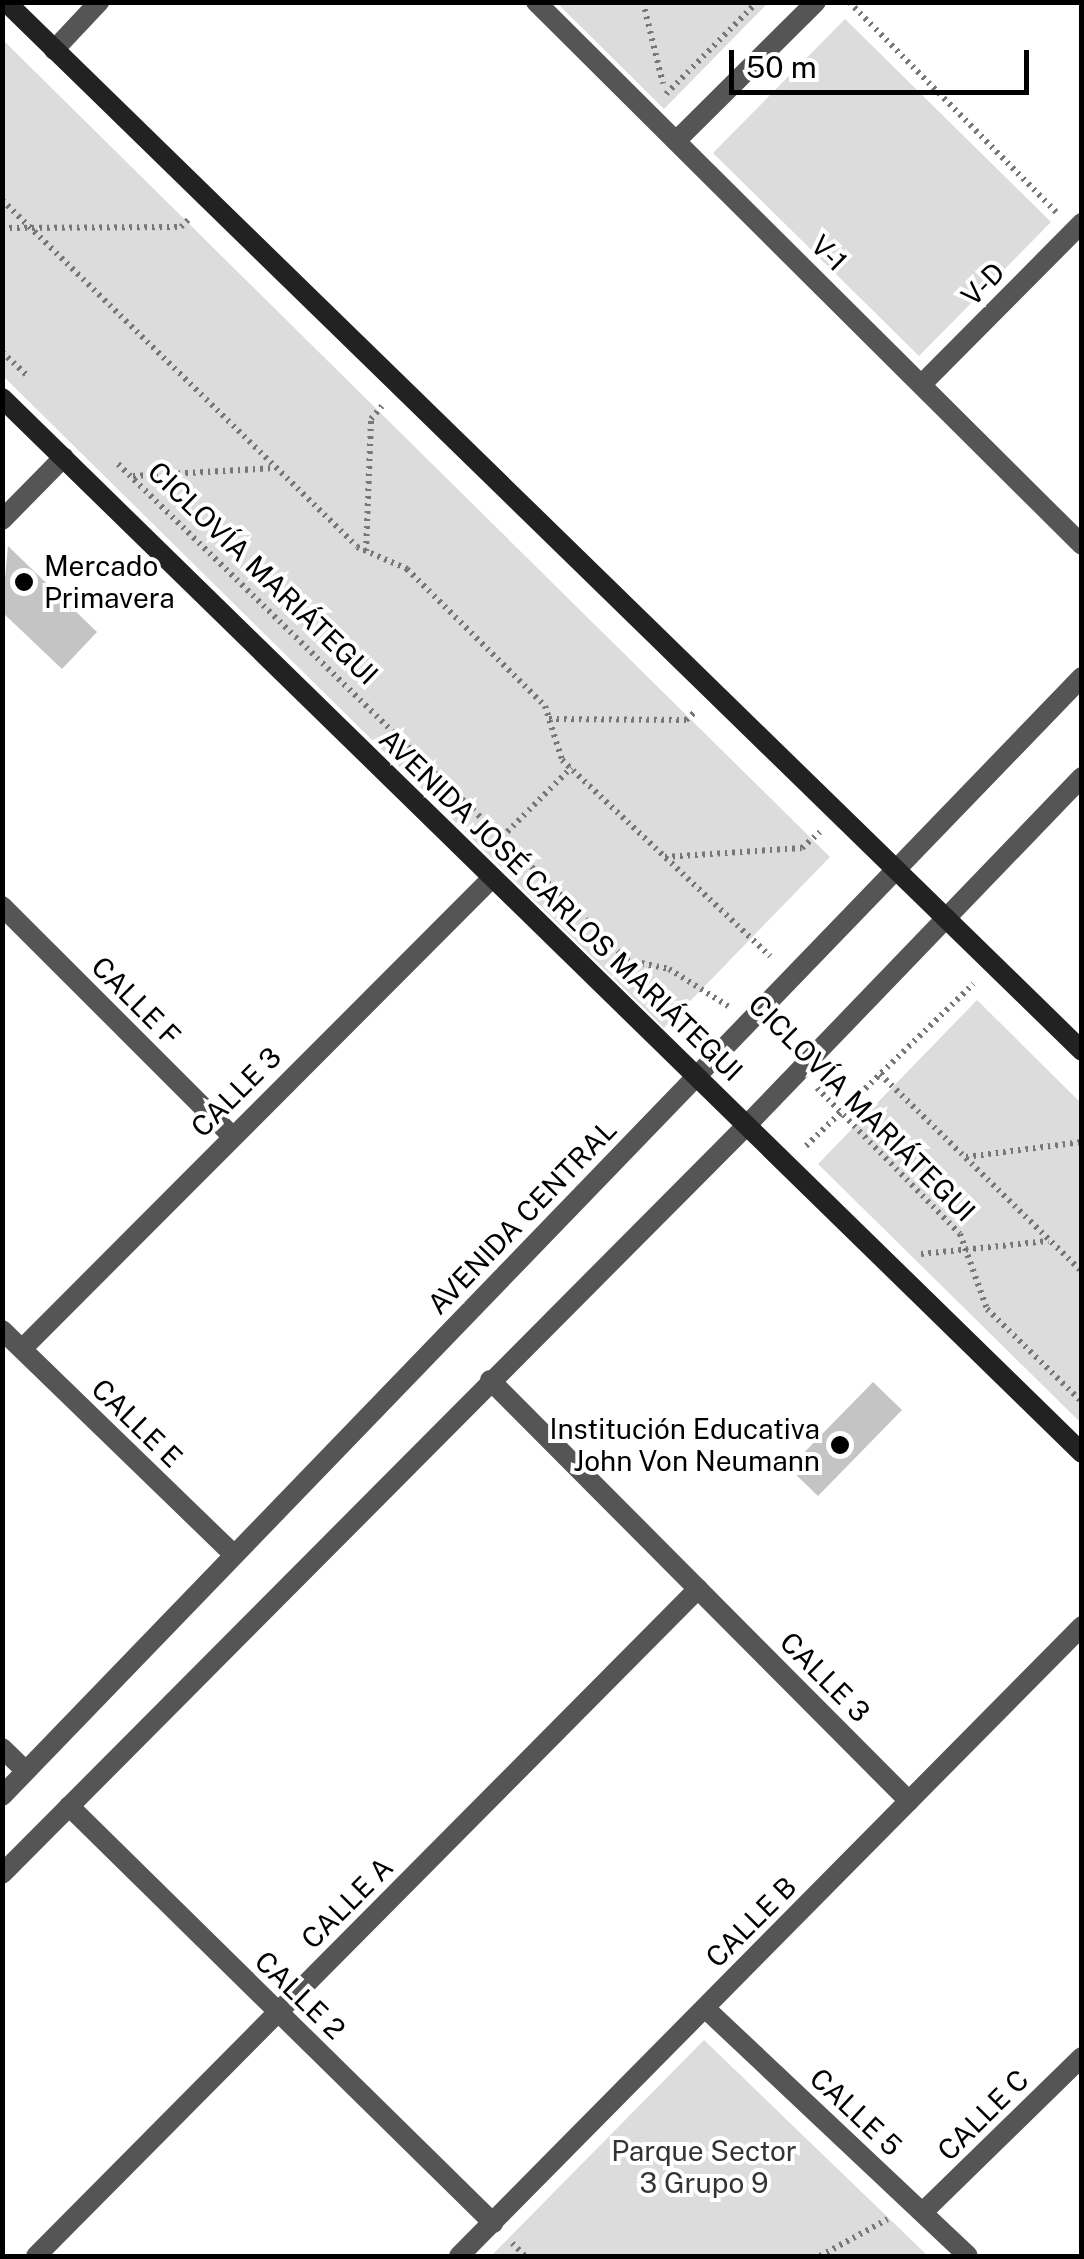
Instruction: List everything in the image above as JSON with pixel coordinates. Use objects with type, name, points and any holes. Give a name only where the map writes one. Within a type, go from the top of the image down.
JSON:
[{"type":"main road","points":[[6,2],[1082,1051]]},
{"type":"main road","name":"AVENIDA JOSÉ CARLOS MARIÁTEGUI","points":[[2,398],[1082,1452]]},
{"type":"street","points":[[54,50],[100,2]]},
{"type":"street","name":"V-1","points":[[536,2],[1082,545]]},
{"type":"street","points":[[676,141],[816,2]]},
{"type":"street","name":"V-D","points":[[923,383],[1078,227]]},
{"type":"street","points":[[2,520],[64,457]]},
{"type":"street","name":"AVENIDA CENTRAL","points":[[2,1796],[893,868],[1082,677]]},
{"type":"street","points":[[2,1874],[747,1124],[1082,778]]},
{"type":"street","name":"CALLE 3","points":[[22,1349],[231,1134],[492,878]]},
{"type":"street","name":"CALLE F","points":[[2,906],[231,1134]]},
{"type":"street","name":"CALLE E","points":[[2,1330],[234,1555]]},
{"type":"street","name":"CALLE 3","points":[[490,1380],[909,1800]]},
{"type":"street","name":"CALLE A","points":[[36,2256],[698,1588]]},
{"type":"street","name":"CALLE B","points":[[459,2256],[1082,1626]]},
{"type":"street","points":[[2,1748],[26,1771]]},
{"type":"street","name":"CALLE 2","points":[[68,1806],[492,2223]]},
{"type":"street","name":"CALLE 5","points":[[704,2008],[968,2256]]},
{"type":"street","name":"CALLE C","points":[[924,2212],[1082,2057]]},
{"type":"path","points":[[643,2],[676,141]]},
{"type":"path","points":[[665,94],[756,2]]},
{"type":"path","points":[[849,2],[1078,227]]},
{"type":"path","points":[[2,200],[276,468],[366,550],[407,568],[545,706],[562,760],[770,956]]},
{"type":"path","points":[[2,228],[181,227],[208,200]]},
{"type":"path","points":[[2,352],[31,379]]},
{"type":"path","points":[[366,550],[372,419],[399,386]]},
{"type":"path","name":"CICLOVÍA MARIÁTEGUI","points":[[102,449],[628,960],[668,970],[750,1019]]},
{"type":"path","points":[[87,480],[276,468]]},
{"type":"path","points":[[549,719],[686,720],[714,693]]},
{"type":"path","points":[[476,862],[571,768]]},
{"type":"path","points":[[665,857],[802,848],[840,815]]},
{"type":"path","points":[[787,1164],[992,964]]},
{"type":"path","name":"CICLOVÍA MARIÁTEGUI","points":[[799,1070],[968,1249],[987,1309],[1082,1402]]},
{"type":"path","points":[[880,1074],[1082,1272]]},
{"type":"path","points":[[964,1157],[1082,1142]]},
{"type":"path","points":[[883,1258],[1049,1241]]},
{"type":"path","points":[[870,2206],[896,2232]]},
{"type":"path","points":[[820,2256],[884,2220],[924,2212]]},
{"type":"path","points":[[497,2256],[525,2228]]},
{"type":"green space","points":[[557,3],[768,3],[664,109]]},
{"type":"green space","points":[[845,19],[1051,222],[919,356],[713,153]]},
{"type":"green space","points":[[3,40],[830,857],[664,1028],[3,376]]},
{"type":"green space","points":[[977,1000],[1081,1103],[1081,1423],[818,1164]]},
{"type":"green space","name":"Parque Sector 3 Grupo 9","points":[[704,2040],[928,2256],[491,2256]]},
{"type":"building","name":"Mercado Primavera","points":[[8,546],[97,632],[62,669],[2,612]]},
{"type":"building","name":"Institución Educativa John Von Neumann","points":[[873,1382],[902,1410],[818,1496],[789,1468]]},
{"type":"place","name":"Mercado Primavera","points":[[24,582]]},
{"type":"place","name":"Institución Educativa John Von Neumann","points":[[840,1445]]}]
